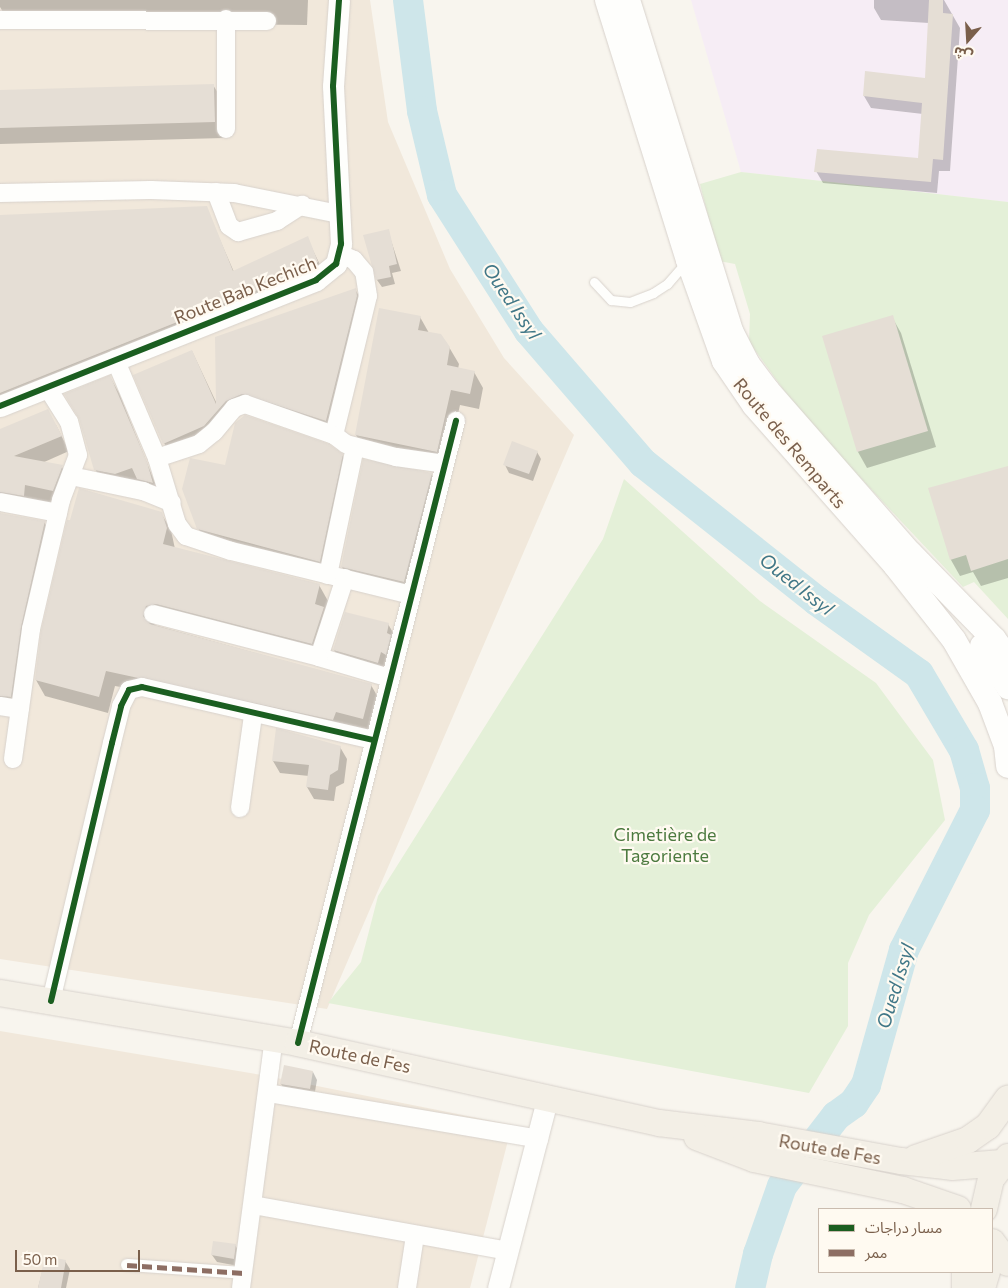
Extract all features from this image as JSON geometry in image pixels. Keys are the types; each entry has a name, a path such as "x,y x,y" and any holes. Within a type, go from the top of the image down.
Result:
{"main road":[{"name":"Route des Remparts","path":"607,0 697,253 732,333 754,374 952,599 1001,637 1008,659"},
{"name":"Route des Remparts","path":"628,0 697,253 716,345 733,377 895,564 954,640 990,703 1007,754"},
{"path":"952,599 1008,686"},
{"name":"Route de Fes","path":"0,993 286,1040 548,1096 756,1147 834,1164 955,1208"},
{"path":"901,1161 948,1149 968,1140 988,1126 1008,1098"},
{"path":"984,1208 988,1186 1005,1160"},
{"name":"Route de Fes","path":"834,1164 901,1161 952,1167 1005,1160"},
{"path":"903,1190 927,1208"},
{"path":"993,1244 1008,1263"},
{"path":"965,1273 965,1288"},
{"path":"982,1288 987,1273"}],"street":[{"name":"Route Bab Kechich","path":"0,406 316,280 336,264 340,254 333,86 339,0"},
{"path":"0,20 226,19 267,21"},
{"path":"226,19 226,129"},
{"path":"0,193 216,192 272,198 339,214"},
{"path":"216,192 229,226 238,232 277,221 302,205"},
{"path":"334,435 368,296 364,272 354,260 340,254"},
{"path":"115,359 157,458 180,531 196,541 411,595"},
{"path":"14,759 31,629 58,513 78,455 76,438 47,387"},
{"path":"157,458 208,438 240,404 266,409 334,435 355,446 445,464"},
{"path":"127,1265 242,1281 268,1093 286,1040 374,740 456,421"},
{"path":"319,657 337,576 355,446"},
{"path":"71,476 143,491 172,503"},
{"path":"0,502 58,513"},
{"path":"153,614 319,657 390,678"},
{"path":"51,1001 125,695 133,688 142,687 253,715 374,740"},
{"path":"0,706 20,709"},
{"path":"240,808 253,715"},
{"path":"268,1093 539,1138"},
{"path":"498,1288 539,1138 548,1096"},
{"path":"253,1206 508,1251"},
{"path":"407,1288 415,1236"}],"lane":[{"path":"594,282 611,300 630,302 653,293 667,284 697,253"}],"shaded area":[{"path":"0,0 370,0 388,122 450,269 504,358 574,435 327,1009 0,959"},
{"path":"691,0 1008,0 1008,202 741,172"},
{"path":"0,1031 262,1075 512,1125 470,1288 0,1288"}],"green space":[{"path":"741,172 1008,202 1008,619 974,582 963,587 803,417 749,342 750,314 735,264 719,261 700,184"},
{"name":"Cimetière de Tagoriente","path":"624,479 760,601 876,683 933,760 945,820 869,915 848,963 848,1026 809,1093 328,1003 361,962 378,896 603,539"}],"building":[{"path":"929,0 943,0 943,13 953,14 943,160 933,159 931,182 814,172 817,149 918,158 922,103 863,96 865,71 925,78"},
{"path":"214,84 215,122 0,128 0,90"},
{"path":"207,206 233,271 308,236 318,262 310,269 0,393 0,215"},
{"path":"389,229 397,264 389,266 391,277 376,280 363,235"},
{"path":"356,288 357,296 326,421 242,394 226,401 204,426 163,444 133,375 192,350 216,404 215,337"},
{"path":"379,308 421,316 418,330 441,334 450,347 447,365 475,371 470,394 451,390 437,452 355,435"},
{"path":"893,315 928,431 857,452 822,336"},
{"path":"110,375 147,462 153,483 137,479 132,468 115,474 94,470 79,419 64,394"},
{"path":"48,409 62,436 14,456 63,465 53,491 25,485 24,496 0,492 0,429"},
{"path":"245,415 329,444 343,454 320,562 197,529 182,489 190,458 225,465 235,423"},
{"path":"512,441 538,451 529,474 503,465"},
{"path":"363,459 432,473 404,582 341,567"},
{"path":"1008,466 1008,559 971,571 966,555 950,560 928,488"},
{"path":"79,488 162,512 167,528 163,544 320,584 315,604 324,607 312,644 156,604 146,606 143,616 150,624 372,684 363,719 336,712 333,720 106,671 99,697 35,680 41,631 67,520 70,520"},
{"path":"0,513 45,521 21,627 11,697 0,696"},
{"path":"345,612 389,623 387,633 391,635 386,655 381,652 378,663 333,650"},
{"path":"276,728 341,746 338,770 330,775 328,790 306,787 309,765 272,761"},
{"path":"284,1065 313,1071 310,1089 280,1084"},
{"path":"213,1241 236,1244 234,1259 211,1255"},
{"path":"45,1256 66,1260 61,1288 38,1288"}],"waterway":[{"name":"Oued Issyl","path":"408,0 422,111 442,195 529,331 643,463 817,601 919,674 964,750 975,788 975,810 904,950 866,1085 854,1103 836,1116 782,1186 758,1254 750,1288"}],"marked path":[{"path":"127,1265 244,1273"}],"cycle path":[{"path":"0,406 316,280 336,264 341,244 333,86 339,0"},
{"path":"298,1043 456,421"},
{"path":"51,1001 121,706 129,690 142,687 374,740"}]}
